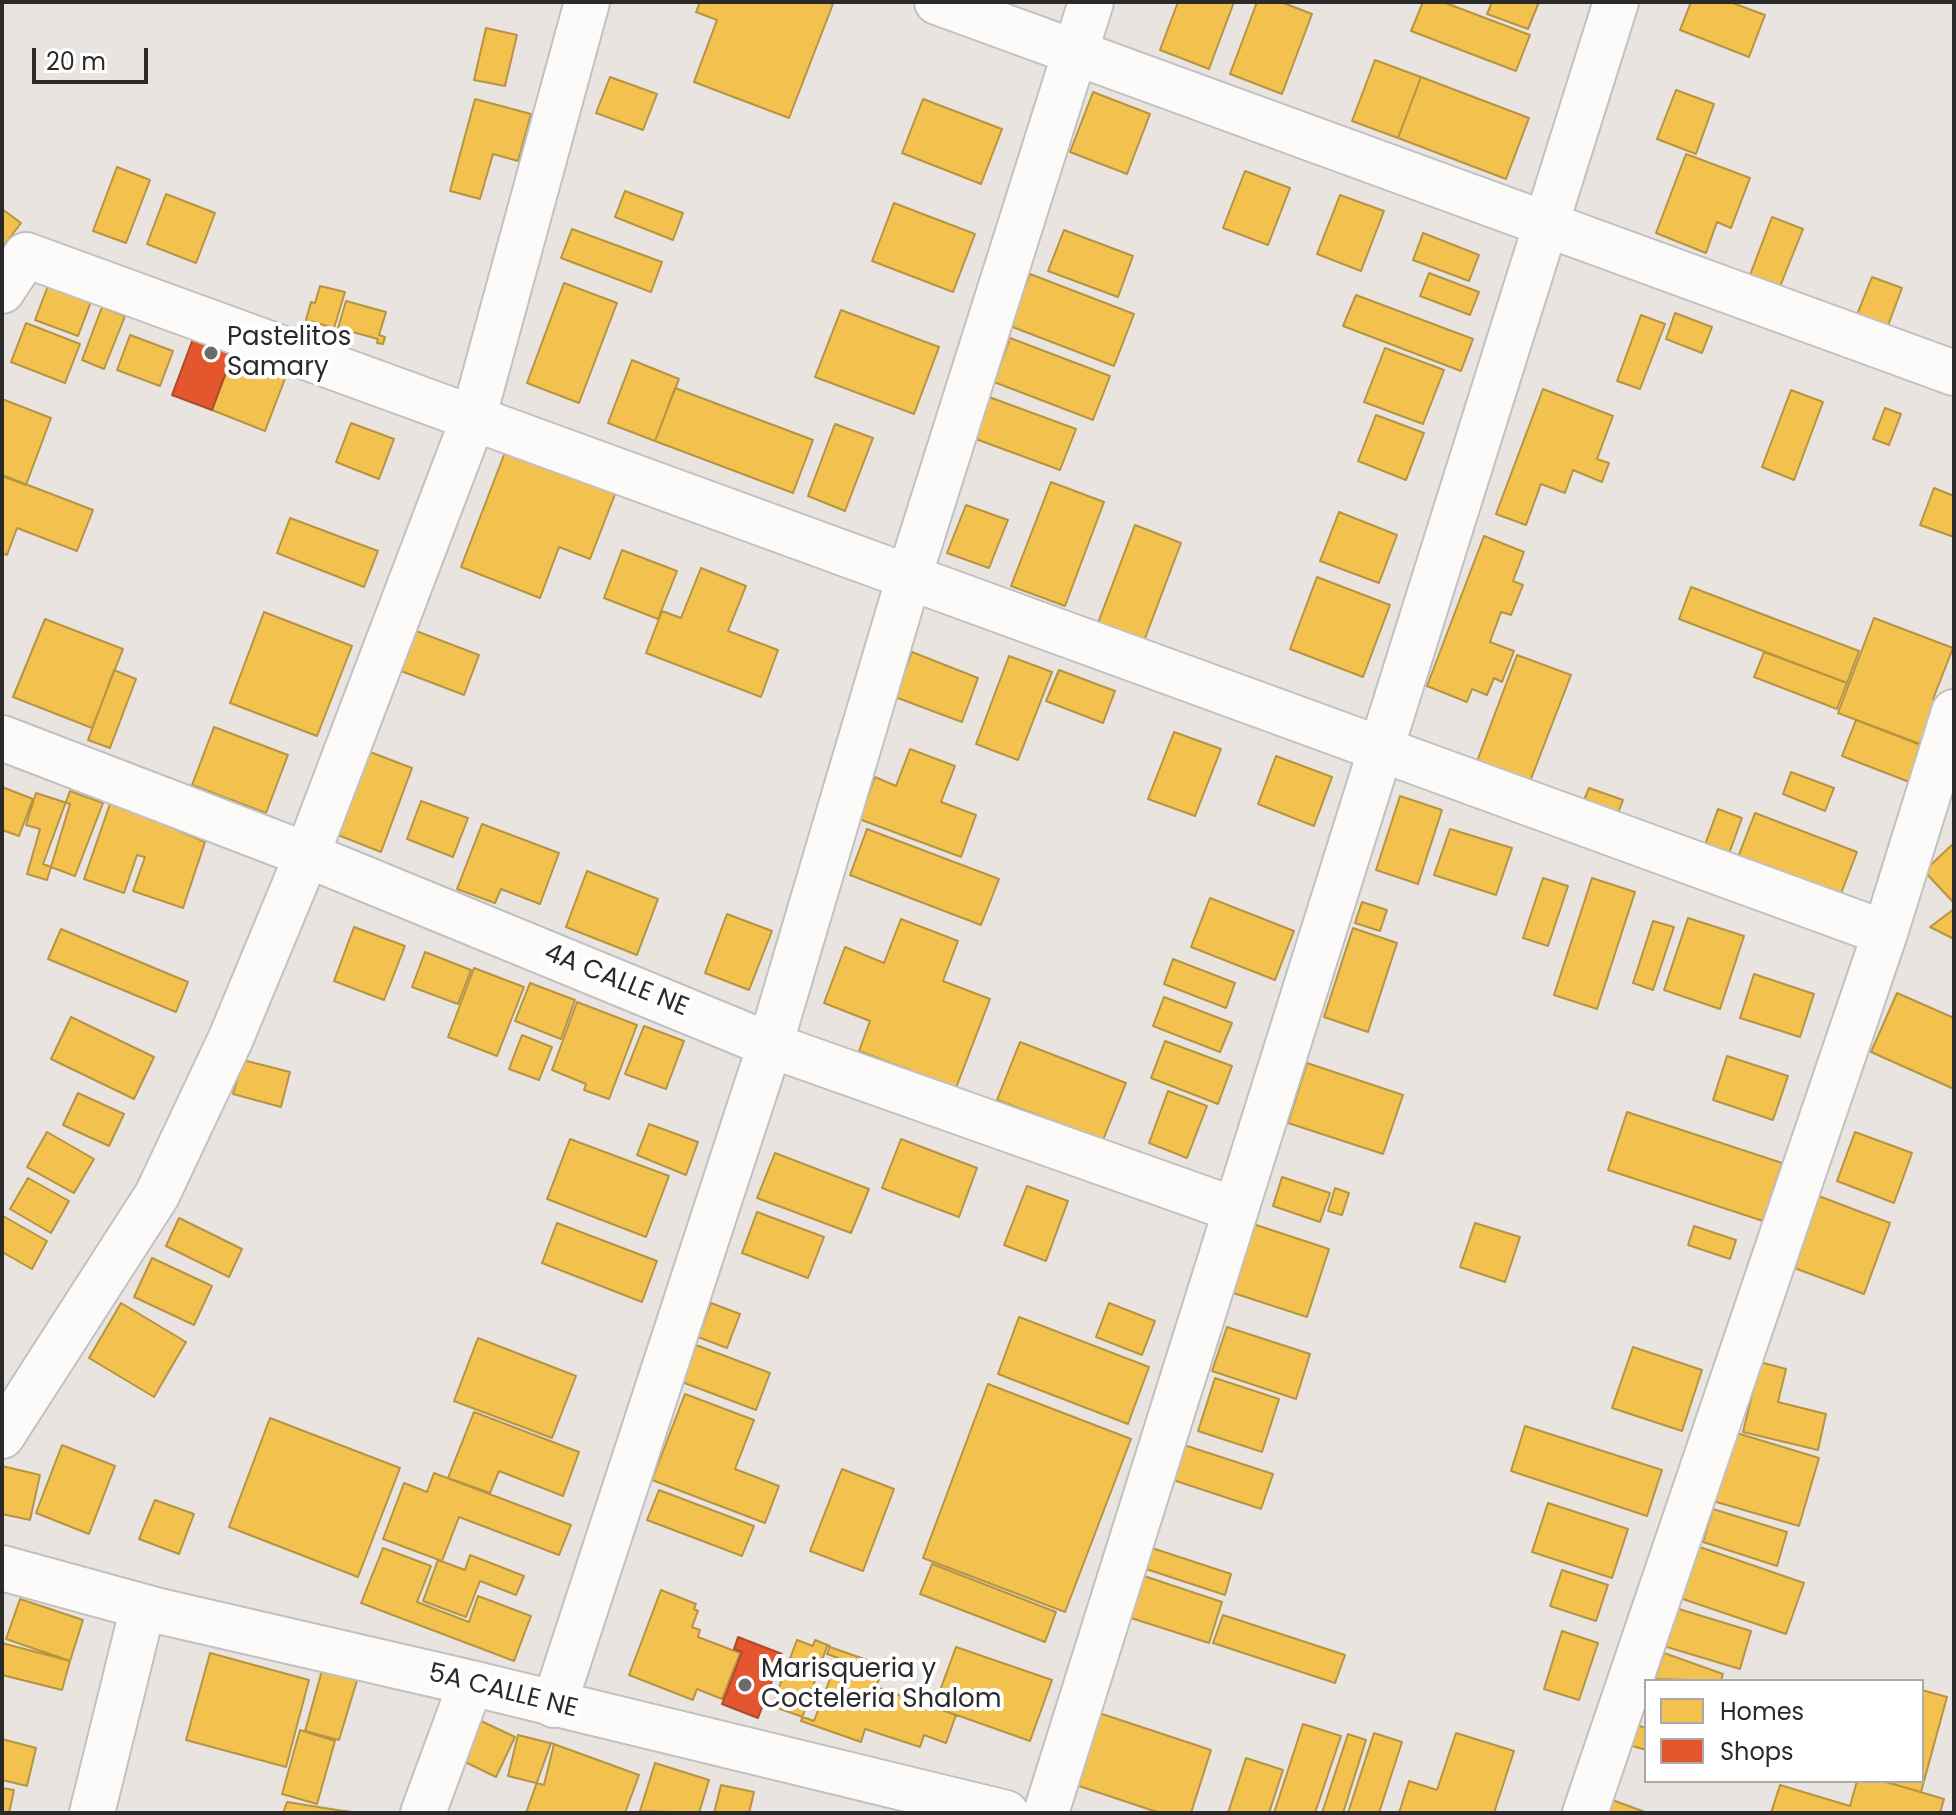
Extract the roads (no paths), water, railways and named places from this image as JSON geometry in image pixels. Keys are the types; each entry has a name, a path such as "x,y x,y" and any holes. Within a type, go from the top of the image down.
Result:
{"street":[{"path":"2,1436 157,1195 231,1038 307,855 473,419 587,2"},
{"path":"937,2 1954,373"},
{"path":"554,1705 770,1045 909,577 1091,2"},
{"path":"1046,1813 1616,2"},
{"path":"2,291 26,255 1885,933"},
{"path":"1585,1813 1885,933 1946,766 1954,712"},
{"name":"4A CALLE NE","path":"2,738 307,855 770,1045 1236,1210"},
{"name":"5A CALLE NE","path":"2,1568 143,1607 1006,1813"},
{"path":"92,1813 143,1607"},
{"path":"423,1813 471,1683"}],"place":[{"name":"Pastelitos Samary","path":"211,353"},
{"name":"Marisqueria y Cocteleria Shalom","path":"745,1685"}]}
